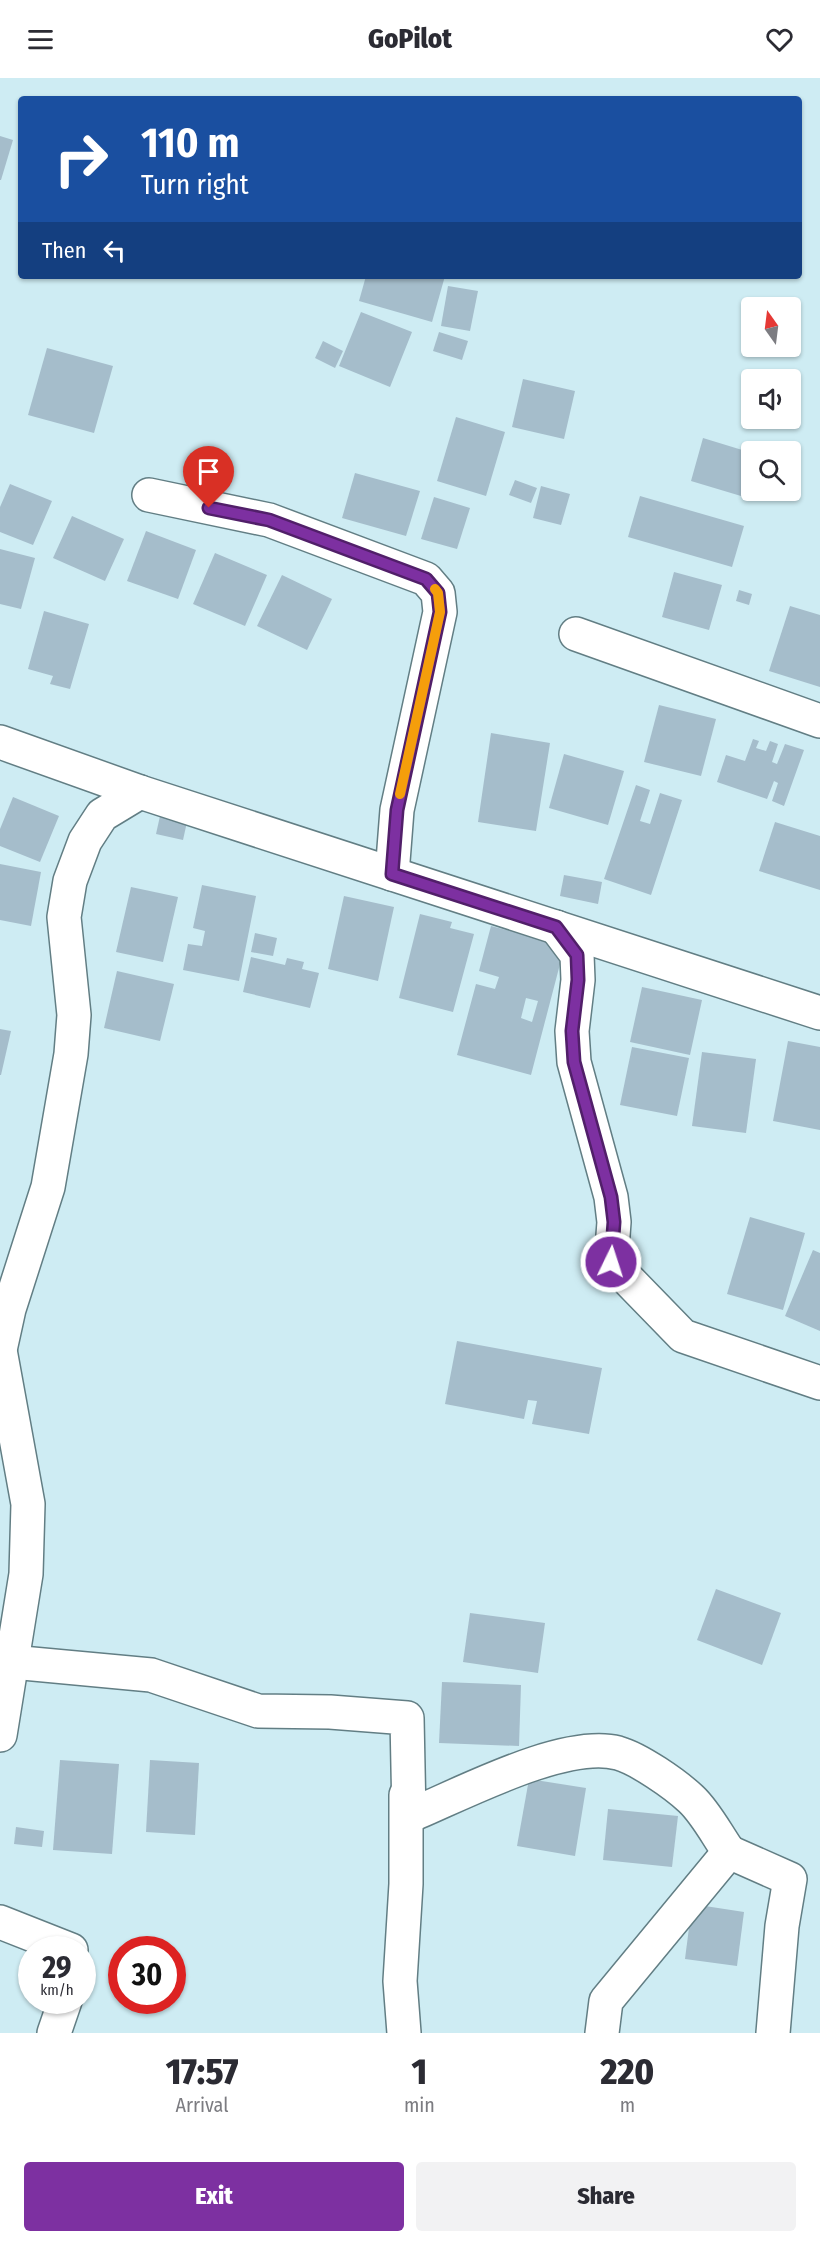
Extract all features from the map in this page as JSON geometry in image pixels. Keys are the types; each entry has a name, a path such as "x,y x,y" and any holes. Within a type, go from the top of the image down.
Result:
{"street":[{"path":"149,495 269,520 426,579 438,593 440,612 397,810 392,874"},
{"path":"576,634 820,722"},
{"path":"0,742 140,792 820,1013"},
{"path":"0,1735 6,1663 26,1574 28,1504 0,1350 9,1309 48,1187 71,1054 74,1015 64,917 70,881 85,841 102,814 140,792"},
{"path":"556,927 577,955 578,980 572,1031 574,1062 611,1197 614,1222 611,1262 683,1336 820,1383"},
{"path":"6,1663 151,1675 258,1711 330,1712 407,1718"},
{"path":"407,1718 409,1816 531,1765 574,1751 617,1753 647,1767 692,1800 729,1852 790,1879 782,1926 773,2033"},
{"path":"404,2033 400,1981 406,1884 407,1718"},
{"path":"602,2033 606,2001 729,1852"},
{"path":"0,1922 36,1936"},
{"path":"54,2033 61,2014"}],"building":[{"path":"0,136 13,140 1,180 0,180"},
{"path":"365,279 444,279 432,322 359,301"},
{"path":"448,286 478,291 470,331 441,326"},
{"path":"361,312 412,332 390,387 339,366"},
{"path":"439,332 468,341 462,360 433,351"},
{"path":"323,341 343,351 335,368 315,358"},
{"path":"47,348 113,366 94,433 28,415"},
{"path":"523,379 575,391 564,439 512,427"},
{"path":"456,417 505,432 486,496 437,481"},
{"path":"703,438 741,450 741,496 691,481"},
{"path":"355,473 420,491 406,536 342,518"},
{"path":"515,480 537,488 531,503 509,495"},
{"path":"10,484 52,501 33,545 0,532 0,507"},
{"path":"541,486 570,494 561,525 533,518"},
{"path":"640,496 744,526 732,567 628,537"},
{"path":"434,497 470,508 457,549 421,539"},
{"path":"72,516 124,539 105,581 53,558"},
{"path":"146,531 196,550 178,599 127,581"},
{"path":"0,549 35,558 21,609 0,604"},
{"path":"215,553 267,575 245,626 193,604"},
{"path":"674,572 722,585 709,630 662,617"},
{"path":"282,575 332,599 307,650 257,626"},
{"path":"739,590 752,594 749,605 736,601"},
{"path":"790,606 820,615 820,687 769,671"},
{"path":"44,611 89,624 70,689 50,684 53,676 28,669"},
{"path":"659,705 716,719 701,776 644,762"},
{"path":"491,733 550,743 536,831 478,822"},
{"path":"753,739 759,741 756,748 766,751 770,741 778,744 772,762 777,764 785,744 804,750 784,806 772,801 778,783 774,781 767,799 717,782 726,755 745,761"},
{"path":"564,754 624,771 608,825 549,808"},
{"path":"636,785 650,790 640,821 650,824 660,793 682,800 651,895 604,879"},
{"path":"13,797 59,816 40,862 0,846 0,829"},
{"path":"162,807 189,813 183,840 156,834"},
{"path":"775,822 820,836 820,890 759,871"},
{"path":"0,864 41,872 31,926 0,920"},
{"path":"564,875 602,882 598,904 560,896"},
{"path":"202,885 256,896 239,981 183,970 188,944 202,946 205,931 193,928"},
{"path":"131,887 178,897 163,962 116,952"},
{"path":"344,896 394,907 378,981 328,969"},
{"path":"420,914 452,922 450,928 474,934 453,1012 399,998"},
{"path":"491,926 565,945 531,1075 457,1055 476,984 495,989 499,977 479,971","holes":["526,998 538,1001 532,1022 521,1018"]},
{"path":"255,933 277,938 273,956 251,952"},
{"path":"251,957 285,965 287,958 304,962 302,969 319,973 310,1008 243,992"},
{"path":"117,971 174,984 160,1041 104,1028"},
{"path":"642,987 702,1000 690,1055 630,1042"},
{"path":"0,1029 11,1031 1,1075 0,1075"},
{"path":"788,1041 820,1047 820,1130 773,1121"},
{"path":"632,1047 689,1058 677,1116 620,1105"},
{"path":"702,1052 756,1059 746,1133 692,1126"},
{"path":"750,1217 805,1233 783,1310 727,1294"},
{"path":"813,1250 820,1253 820,1331 785,1316"},
{"path":"457,1341 602,1368 589,1434 532,1424 537,1401 528,1400 524,1419 445,1404"},
{"path":"716,1589 781,1613 762,1665 697,1640"},
{"path":"470,1613 545,1623 538,1673 463,1662"},
{"path":"442,1682 521,1685 519,1746 439,1743"},
{"path":"60,1760 119,1764 112,1854 53,1850"},
{"path":"150,1760 199,1763 195,1835 146,1832"},
{"path":"529,1779 586,1788 575,1856 517,1846"},
{"path":"608,1809 678,1816 672,1867 603,1860"},
{"path":"16,1827 44,1831 42,1847 14,1844"},
{"path":"692,1904 744,1912 737,1966 685,1959"}],"slow traffic":[{"path":"400,794 440,612 438,593 435,589"}],"route":[{"path":"209,508 269,520 426,579 438,593 440,612 397,810 392,874 556,927 577,955 578,980 572,1031 574,1062 611,1197 614,1222 611,1262"}]}
